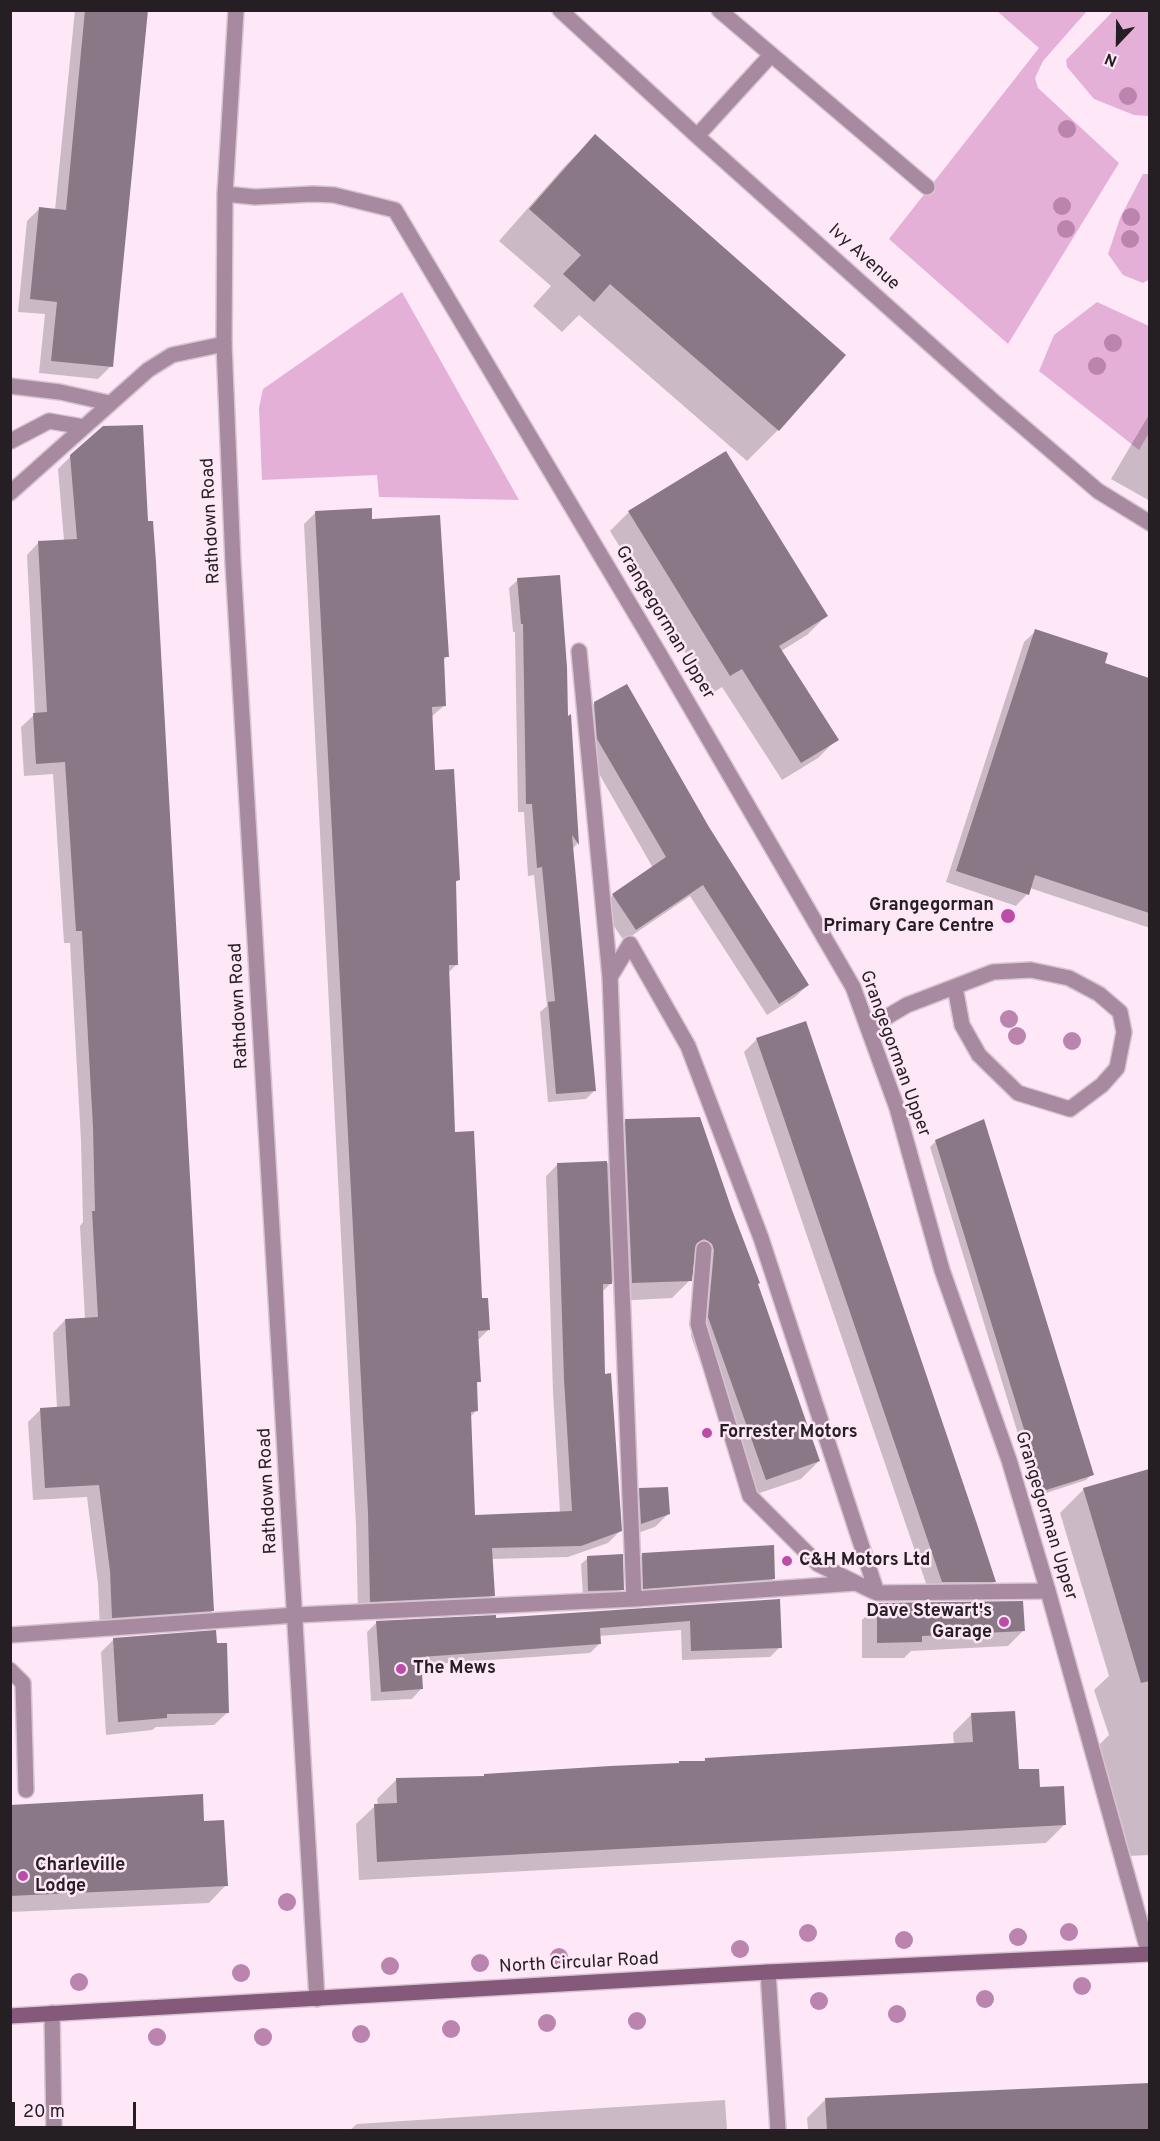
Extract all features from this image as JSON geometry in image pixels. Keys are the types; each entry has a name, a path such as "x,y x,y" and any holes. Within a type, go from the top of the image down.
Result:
{"main road":[{"name":"North Circular Road","path":"10,2016 768,1972 1149,1954"}],"street":[{"name":"Rathdown Road","path":"236,10 225,194 224,344 233,563 317,1999"},
{"name":"Ivy Avenue","path":"560,10 983,392 1089,483 1149,523"},
{"path":"719,10 927,187"},
{"path":"697,136 771,55"},
{"name":"Grangegorman Upper","path":"225,194 334,195 395,210 648,634 853,987 897,1108 942,1270 1009,1460 1048,1591 1149,1954"},
{"path":"10,493 148,370 172,355 224,344"},
{"path":"10,386 60,392 109,403"},
{"path":"11,441 49,421 84,427"},
{"path":"579,651 610,977 634,1599"},
{"path":"610,977 630,944 688,1046 761,1238 877,1593"},
{"path":"868,1028 907,1005 993,972 1031,970 1069,978 1099,994 1120,1012 1124,1032 1117,1068 1102,1085 1070,1109 1018,1093 978,1055 962,1025 956,987"},
{"path":"704,1249 698,1324 750,1496 818,1564 877,1593 1048,1591"},
{"path":"10,1635 296,1616 634,1599 856,1583"},
{"path":"10,1670 23,1683 26,1790"},
{"path":"768,1972 778,2130"},
{"path":"52,2013 54,2130"}],"shaded area":[{"path":"1114,10 1149,12 1149,116 1134,115 1094,99 1067,67 1066,60"},
{"path":"997,11 1087,11 1043,61 1035,78 1038,88 1119,163 1008,344 889,239 1039,48"},
{"path":"1143,174 1149,174 1150,279 1143,283 1123,275 1108,254 1120,218"},
{"path":"402,292 519,500 379,497 377,475 262,480 259,408 263,389"},
{"path":"1097,302 1149,326 1149,433 1139,450 1039,371 1054,335"}],"building":[{"path":"85,10 148,10 113,367 51,361 57,302 30,299 39,207 66,210"},
{"path":"595,134 846,355 779,431 610,284 594,302 563,274 581,255 529,209"},
{"path":"143,425 148,521 153,521 156,562 214,1611 112,1618 110,1571 99,1485 45,1488 40,1408 70,1406 65,1319 98,1317 92,1211 95,1211 93,1127 82,931 76,931 65,762 36,764 33,713 47,712 38,541 77,539 70,455 103,426"},
{"path":"726,451 828,616 779,646 839,740 801,763 742,669 730,676 628,511"},
{"path":"372,508 372,519 440,515 449,657 444,657 446,706 432,707 435,770 454,769 457,822 460,880 456,881 458,965 449,965 455,1132 474,1131 482,1298 488,1298 490,1330 478,1331 481,1382 477,1382 478,1411 471,1412 475,1515 572,1511 564,1379 557,1163 607,1161 612,1284 603,1284 605,1374 611,1373 622,1531 581,1546 492,1548 495,1596 370,1602 368,1513 315,511"},
{"path":"560,575 568,716 571,714 579,845 572,835 596,1091 556,1094 548,1002 555,1001 542,867 537,868 532,804 526,804 523,624 521,624 517,578"},
{"path":"1035,629 1108,653 1105,663 1149,678 1149,913 1035,875 1029,895 956,871"},
{"path":"627,684 709,827 809,985 779,1004 703,885 636,930 612,894 666,857 597,739 594,702"},
{"path":"806,1021 996,1582 942,1582 756,1038"},
{"path":"700,1117 760,1283 758,1284 820,1461 766,1480 708,1317 714,1250 712,1244 704,1239 696,1244 692,1281 632,1283 625,1119"},
{"path":"984,1119 1094,1475 1043,1491 935,1140"},
{"path":"1149,1469 1149,1681 1141,1683 1083,1488"},
{"path":"668,1487 670,1514 641,1524 639,1488"},
{"path":"774,1545 775,1579 643,1589 642,1553"},
{"path":"623,1554 624,1590 588,1591 587,1556"},
{"path":"780,1599 782,1648 691,1651 690,1621 600,1628 601,1644 421,1657 423,1689 381,1692 376,1621 496,1615 496,1618"},
{"path":"1023,1601 1025,1631 922,1636 922,1642 877,1643 877,1603"},
{"path":"216,1630 217,1643 227,1643 229,1713 167,1714 167,1718 118,1722 113,1638"},
{"path":"1015,1711 1019,1769 1039,1769 1040,1787 1064,1786 1066,1825 377,1862 374,1804 397,1803 396,1778 484,1776 484,1774 705,1761 705,1758 973,1742 971,1713"},
{"path":"203,1794 204,1821 224,1820 228,1886 10,1896 10,1805"},
{"path":"1149,2083 1149,2130 827,2130 825,2098"}],"place":[{"name":"Grangegorman Primary Care Centre","path":"1008,916"},
{"name":"Forrester Motors","path":"707,1433"},
{"name":"C&H Motors Ltd","path":"787,1561"},
{"name":"Dave Stewart's Garage","path":"1004,1622"},
{"name":"The Mews","path":"401,1669"},
{"name":"Charleville Lodge","path":"23,1876"}]}
